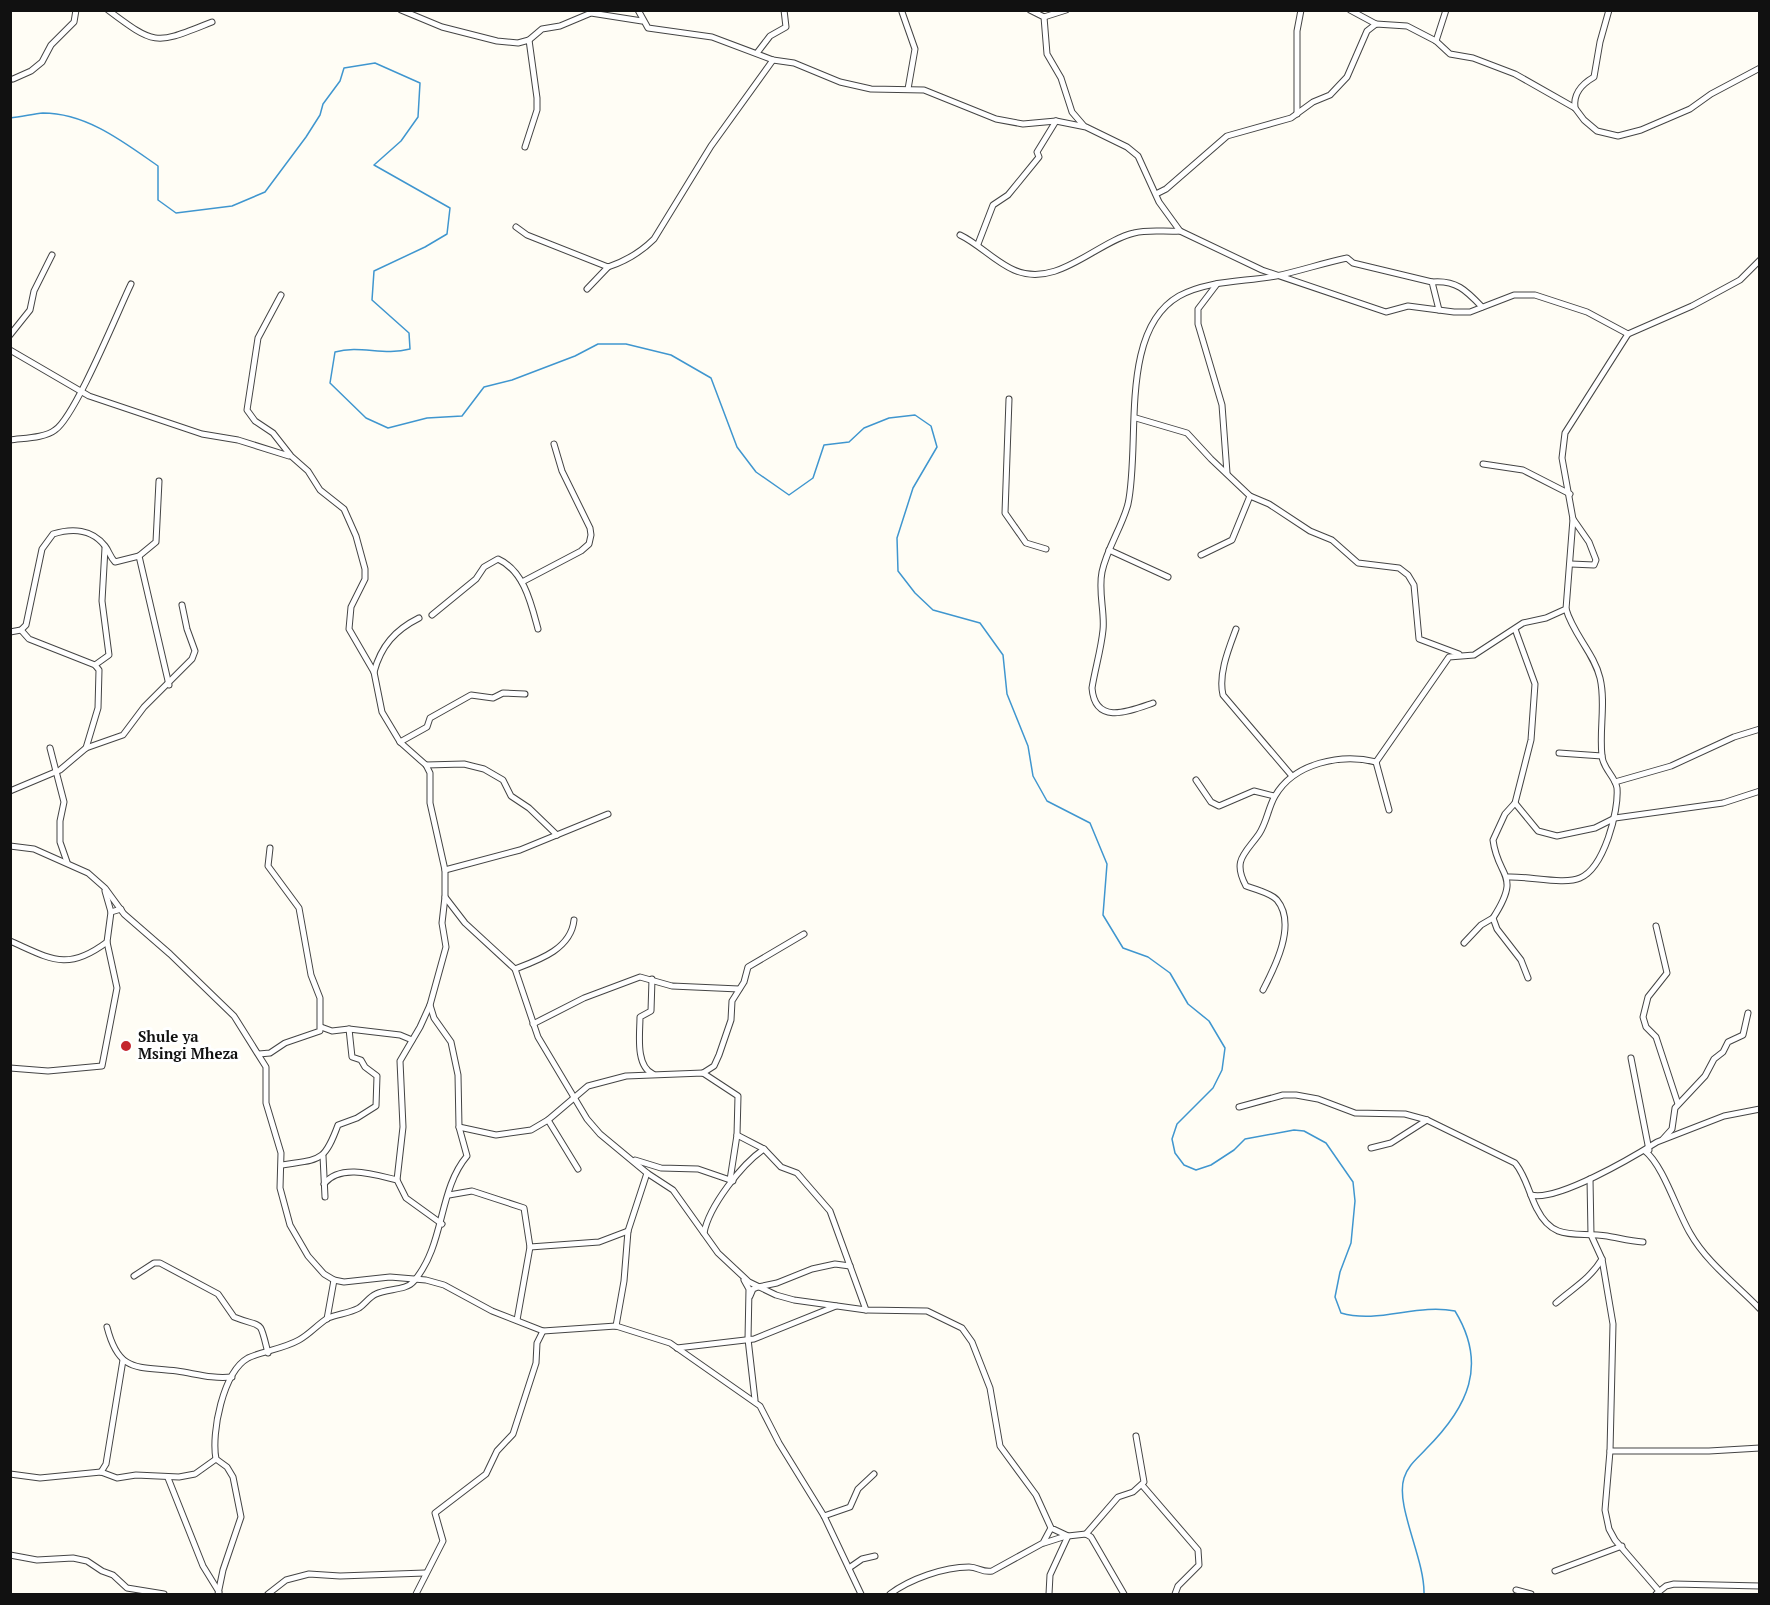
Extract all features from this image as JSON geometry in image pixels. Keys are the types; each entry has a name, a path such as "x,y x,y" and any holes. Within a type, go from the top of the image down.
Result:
{"street":[{"path":"14,79 31,71 42,62 51,45 74,22 76,10"},
{"path":"108,10 138,33 160,40 212,22"},
{"path":"401,10 442,27 497,41 518,43 529,40 542,29 560,26 591,13 642,21"},
{"path":"638,10 642,21 648,28 712,37 772,60 794,63 840,82 871,89 908,89 933,93 996,119 1023,124 1056,121 1086,127 1133,150 1142,162 1156,194 1180,231"},
{"path":"757,53 770,36 786,27 784,10"},
{"path":"1030,10 1044,18 1066,10"},
{"path":"1298,114 1297,31 1301,10"},
{"path":"1350,10 1376,24 1407,26 1436,41 1450,54 1489,63 1575,108 1591,127 1618,136 1641,130 1690,109 1760,68"},
{"path":"1436,41 1446,10"},
{"path":"1575,108 1576,96 1582,83 1594,77 1599,42 1610,10"},
{"path":"902,12 915,49 908,89"},
{"path":"1044,18 1047,54 1061,78 1066,100 1072,112 1086,127"},
{"path":"1156,194 1166,189 1227,135 1298,114 1313,102 1330,95 1347,77 1367,31 1376,24"},
{"path":"525,147 537,110 529,40"},
{"path":"587,289 608,267 622,263 654,239 711,146 772,60"},
{"path":"978,244 993,205 1008,195 1032,168 1039,158 1037,152 1056,121"},
{"path":"516,227 526,235 608,267"},
{"path":"960,235 978,244 1013,270 1038,275 1062,268 1132,233 1180,231 1246,263 1386,312 1408,306 1463,312 1514,295 1535,296 1587,312 1628,334"},
{"path":"10,335 30,310 34,291 52,255"},
{"path":"1153,703 1128,712 1111,712 1099,709 1093,698 1095,669 1103,628 1100,604 1102,572 1128,503 1136,418 1138,363 1151,325 1162,309 1179,296 1217,284 1279,275 1313,264 1347,258 1353,263 1432,282 1453,282 1463,287 1482,307"},
{"path":"1508,877 1529,876 1563,882 1581,878 1599,857 1615,818 1615,782 1605,769 1602,756 1601,680 1594,660 1582,645 1566,609 1573,519 1562,458 1565,433 1628,334 1692,306 1740,280 1760,260"},
{"path":"1432,282 1439,310"},
{"path":"10,440 54,432 80,392 131,284"},
{"path":"1217,284 1198,309 1198,324 1222,405 1227,473"},
{"path":"281,295 258,338 246,401 250,417 273,433 291,456 308,471 320,490 344,509 356,536 365,566 365,579 351,607 349,629 374,672 382,712 400,742 426,765 430,773 430,803 445,870 442,922 446,947 430,1005 400,1061 403,1127 397,1180 406,1198 442,1224"},
{"path":"10,350 80,392 202,434 238,440 291,456"},
{"path":"1009,399 1005,513 1026,543 1046,549"},
{"path":"1136,418 1187,433 1250,496 1269,504 1310,531 1332,540 1358,563 1399,568 1408,575 1414,585 1419,639 1459,654 1474,655 1530,620 1546,618 1566,609"},
{"path":"522,582 581,551 589,544 591,535 586,517 562,471 554,444"},
{"path":"1483,464 1523,470 1570,494"},
{"path":"10,632 21,630 29,617 42,549 47,539 62,531 79,530 98,538 115,562 139,556 156,542 159,481"},
{"path":"1201,555 1232,540 1250,496"},
{"path":"1571,564 1588,566 1594,565 1596,560 1589,542 1573,519"},
{"path":"95,665 110,655 102,602 105,547"},
{"path":"1109,550 1168,577"},
{"path":"139,556 169,685"},
{"path":"432,615 469,586 493,559 504,562 522,582 528,593 538,629"},
{"path":"10,791 55,772 72,762 86,748 123,735 132,726 144,707 192,660 195,651 182,605"},
{"path":"374,672 390,638 402,627 419,618"},
{"path":"1236,629 1227,654 1222,686 1223,695 1292,776"},
{"path":"1464,943 1481,925 1493,918 1506,895 1508,877 1498,859 1493,840 1505,814 1515,803 1531,740 1535,684 1515,629"},
{"path":"21,630 29,639 95,665 101,677 98,708 86,748"},
{"path":"1389,810 1377,762 1449,657 1459,654"},
{"path":"400,742 427,727 430,718 471,695 493,698 503,693 525,694"},
{"path":"1615,782 1671,766 1734,737 1760,729"},
{"path":"50,748 64,802 60,821 60,842 67,862"},
{"path":"1559,753 1602,756"},
{"path":"1263,990 1280,952 1285,922 1282,908 1275,897 1246,886 1239,868 1248,844 1258,836 1268,818 1274,796 1292,776 1320,763 1343,758 1377,762"},
{"path":"426,765 464,764 484,769 503,780 511,796 529,808 557,835"},
{"path":"1196,780 1212,802 1219,806 1254,791 1274,796"},
{"path":"1515,803 1538,831 1557,836 1595,828 1615,818 1723,803 1760,791"},
{"path":"445,870 520,850 608,814"},
{"path":"10,846 34,849 88,873 105,888 121,909 234,1016 260,1054 266,1067 266,1103 282,1165 280,1188 290,1225 308,1256 334,1280 351,1282 390,1276 444,1285 492,1311 543,1332 616,1326 676,1348 755,1400"},
{"path":"260,1054 270,1053 285,1043 316,1033 321,1027 320,998 311,975 299,908 268,866 270,848"},
{"path":"10,1068 48,1071 102,1066 117,988 107,942 111,912 105,888"},
{"path":"445,897 465,923 515,969 532,1024 573,1097 600,1134 633,1159 647,1173 673,1190 718,1253 742,1276 758,1287 794,1300 866,1310 927,1311 962,1328 968,1334 990,1388 1000,1446 1036,1495 1051,1527 1068,1536"},
{"path":"111,912 121,909"},
{"path":"1493,918 1497,930 1521,960 1528,978"},
{"path":"515,969 544,958 560,946 573,932 574,920"},
{"path":"1656,926 1663,949 1666,973 1648,997 1643,1017 1647,1027 1656,1037 1678,1104"},
{"path":"459,1127 496,1135 531,1130 548,1120 588,1086 603,1080 703,1073 714,1066 719,1055 731,1020 732,1001 748,967 804,934"},
{"path":"10,941 61,962 91,954 107,942"},
{"path":"532,1024 625,981 640,977 672,986 739,989"},
{"path":"652,979 651,1011 640,1017 640,1047 645,1067 655,1075"},
{"path":"219,1593 223,1570 241,1517 233,1477 227,1467 216,1459 214,1438 222,1398 232,1377 247,1359 298,1341 327,1319 358,1309 373,1295 388,1288 407,1287 415,1280 424,1268 442,1224 455,1173 468,1153 459,1127 458,1075 451,1042 434,1018 430,1005"},
{"path":"1662,1141 1672,1129 1672,1114 1678,1104 1705,1076 1714,1059 1723,1052 1728,1042 1743,1035 1748,1013"},
{"path":"425,1015 434,1018"},
{"path":"321,1027 333,1031 349,1029 400,1035 412,1040"},
{"path":"282,1165 323,1156 329,1150 338,1125 375,1107 378,1100 377,1076 365,1067 361,1060 352,1057 349,1029"},
{"path":"1631,1058 1647,1150 1657,1164 1691,1234 1714,1265 1759,1308"},
{"path":"703,1073 737,1093 737,1135 732,1180"},
{"path":"1239,1107 1283,1095 1296,1095 1318,1099 1355,1113 1405,1114 1426,1120 1515,1163 1522,1171 1538,1212 1551,1227 1571,1236 1591,1235 1643,1242"},
{"path":"1531,1195 1545,1196 1590,1179 1662,1141 1724,1116 1760,1109"},
{"path":"548,1120 578,1168"},
{"path":"1371,1148 1391,1143 1426,1120"},
{"path":"737,1135 764,1149 781,1167 797,1173 830,1211 866,1310"},
{"path":"705,1233 709,1216 732,1180 764,1149"},
{"path":"323,1156 325,1197"},
{"path":"633,1159 661,1168 698,1169 732,1180"},
{"path":"324,1185 331,1177 359,1172 397,1180"},
{"path":"616,1326 624,1281 628,1232 647,1173"},
{"path":"1590,1179 1591,1235 1602,1259 1613,1324 1610,1451 1605,1510 1609,1529 1658,1593 1674,1584 1760,1586"},
{"path":"449,1195 472,1191 510,1205 522,1206 528,1220 530,1246 517,1320"},
{"path":"530,1246 599,1242 628,1232"},
{"path":"1556,1303 1591,1277 1602,1259"},
{"path":"134,1276 154,1263 160,1263 218,1294 234,1317 257,1324 264,1332 268,1353"},
{"path":"749,1297 753,1289 827,1265 850,1266"},
{"path":"742,1276 749,1288 748,1339 755,1400 824,1516 861,1594"},
{"path":"327,1319 334,1280"},
{"path":"676,1348 748,1339 838,1305"},
{"path":"107,1327 112,1345 123,1359 140,1369 177,1371 212,1379 232,1377"},
{"path":"416,1594 443,1541 435,1513 486,1474 497,1451 513,1434 536,1363 537,1343 543,1332"},
{"path":"101,1472 106,1464 123,1359"},
{"path":"1136,1437 1143,1469 1142,1485 1198,1550 1198,1565 1178,1586 1175,1594"},
{"path":"1610,1451 1760,1448"},
{"path":"10,1474 40,1478 101,1472 117,1478 136,1475 168,1478 195,1474 216,1459"},
{"path":"824,1516 850,1507 858,1489 874,1474"},
{"path":"168,1478 203,1566 219,1593"},
{"path":"890,1594 903,1584 958,1567 975,1567 983,1571 992,1571 1043,1543 1086,1534 1118,1497 1133,1492 1142,1485"},
{"path":"1043,1543 1051,1527"},
{"path":"1086,1534 1098,1547 1124,1594"},
{"path":"1049,1594 1050,1575 1068,1536"},
{"path":"1555,1571 1622,1546"},
{"path":"10,1555 38,1560 73,1558 87,1561 113,1575 127,1587 164,1594"},
{"path":"849,1568 862,1559 875,1556"},
{"path":"268,1594 286,1581 309,1574 350,1576 425,1573"},
{"path":"1516,1590 1531,1594"}],"waterway":[{"path":"10,118 43,113 59,114 105,131 158,166 158,200 176,213 232,206 265,192 306,137 320,115 323,104 340,81 344,68 375,63 420,83 418,117 401,141 374,165 450,208 447,234 374,271 372,300 409,333 410,349 335,352 330,383 366,418 388,428 427,418 462,416 484,387 512,380 575,356 598,344 626,344 671,355 711,378 737,447 756,472 789,495 813,478 824,445 849,442 864,428 889,418 915,415 931,426 937,447 913,488 897,538 898,571 915,593 933,610 980,623 1003,655 1007,694 1028,746 1033,776 1047,801 1090,823 1107,864 1103,915 1123,948 1148,957 1170,973 1188,1004 1209,1021 1225,1048 1222,1070 1213,1088 1177,1124 1172,1139 1175,1153 1184,1165 1196,1170 1211,1165 1234,1150 1245,1139 1294,1130 1304,1131 1326,1143 1353,1182 1355,1201 1351,1243 1340,1272 1335,1297 1341,1313 1370,1316 1426,1309 1455,1311 1465,1331 1470,1349 1469,1384 1453,1417 1411,1465 1404,1478 1402,1490 1403,1503 1420,1565 1424,1594"}],"place":[{"name":"Shule ya Msingi Mheza","path":"126,1046"}]}
